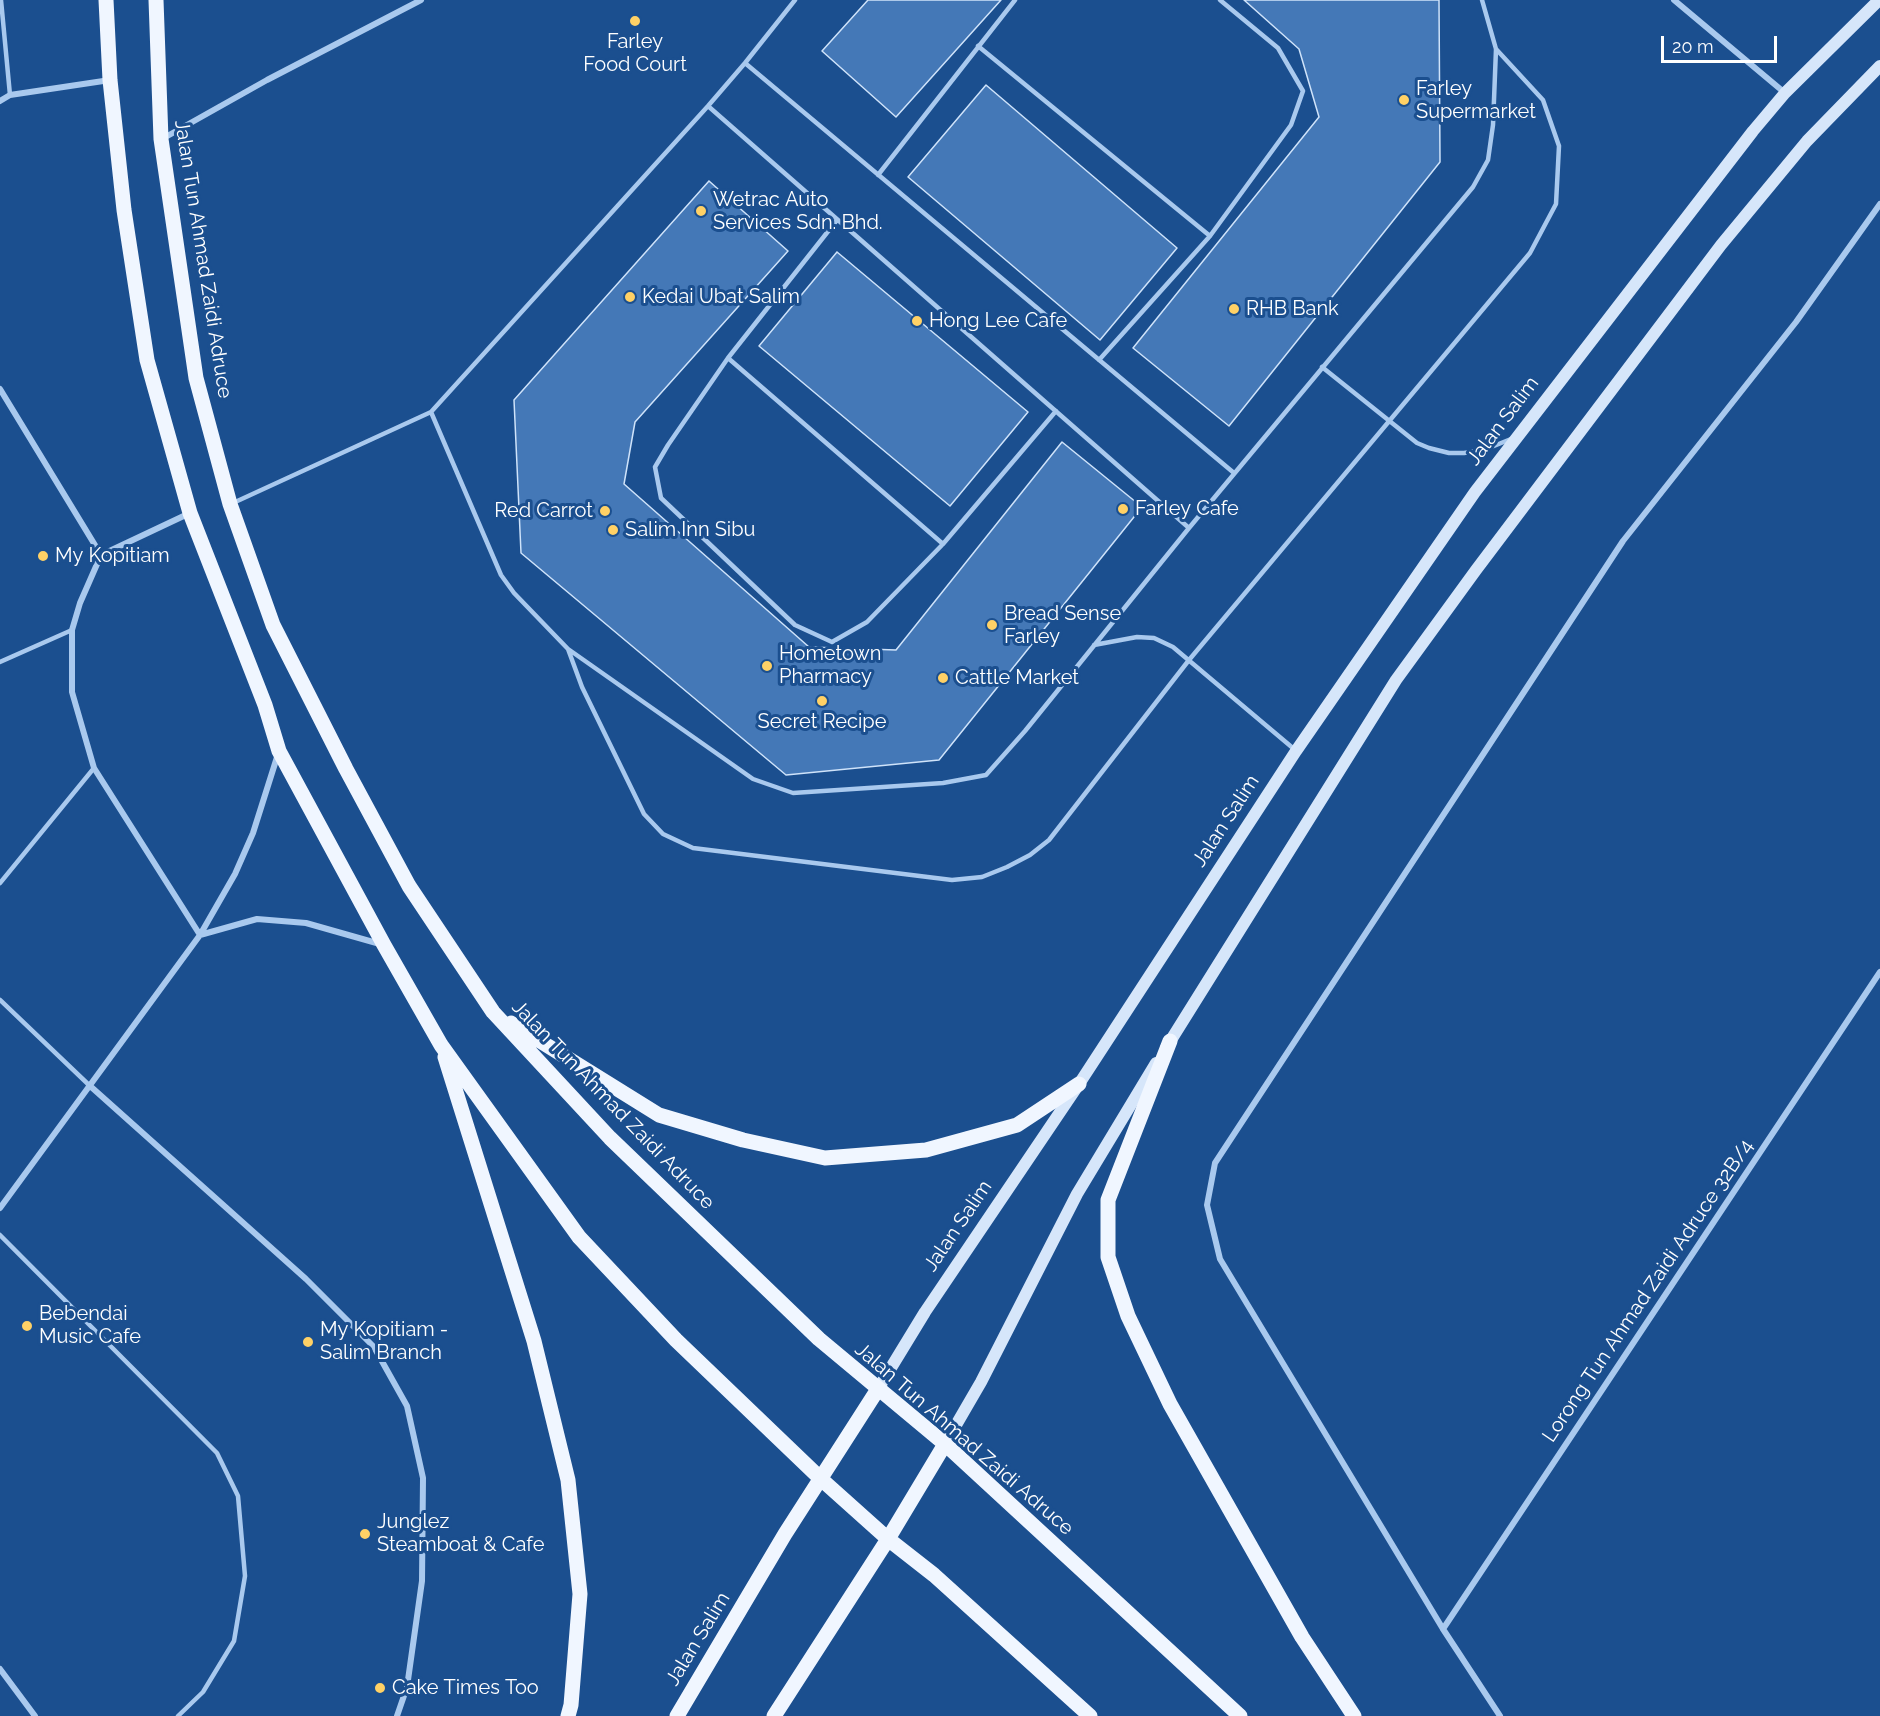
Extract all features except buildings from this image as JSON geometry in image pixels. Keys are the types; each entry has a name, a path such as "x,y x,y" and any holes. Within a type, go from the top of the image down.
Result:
{"main road":[{"path":"106,0 110,80 124,210 147,360 190,513 265,705 279,750 384,945 441,1045 579,1237 676,1340 821,1479 888,1539 934,1575 1090,1716"},
{"name":"Jalan Tun Ahmad Zaidi Adruce","path":"156,0 161,139 196,378 230,504 273,625 346,769 409,886 493,1012 610,1138 819,1339 945,1444 1240,1716"},
{"path":"493,1012 659,1115 743,1140 825,1158 926,1150 1017,1125 1079,1084"},
{"path":"1170,1041 1108,1200 1108,1257 1128,1316 1170,1404 1302,1637 1354,1716"},
{"path":"441,1045 534,1341 568,1480 580,1594 571,1705 568,1716"},
{"name":"Jalan Salim","path":"677,1716 785,1534 878,1389"},
{"path":"774,1716 888,1539 945,1444"}],"street":[{"path":"161,139 267,80 421,0"},
{"path":"1674,0 1785,93"},
{"name":"Jalan Salim","path":"878,1389 925,1312 1079,1084 1296,751 1475,492 1785,93 1879,0"},
{"path":"945,1444 981,1382 1077,1194 1396,680 1720,245 1807,141 1880,66"},
{"path":"0,101 10,96 110,80"},
{"path":"1500,1716 1443,1629 1220,1259 1207,1205 1215,1163 1623,540 1796,322 1880,204"},
{"path":"0,389 101,555"},
{"path":"190,513 101,555 80,603 72,630 72,692 94,768 200,935"},
{"path":"0,1208 200,935 235,874 253,833 279,750"},
{"path":"200,935 257,919 306,923 384,945"},
{"name":"Lorong Tun Ahmad Zaidi Adruce 32B/4","path":"1443,1629 1880,972"},
{"path":"89,1085 306,1279 374,1347 408,1406 423,1478 422,1581 407,1687 397,1716"},
{"path":"0,1669 35,1716"}],"lane":[{"path":"1,0 10,96"},
{"path":"230,504 431,412 708,106 795,0"},
{"path":"878,174 1015,0"},
{"path":"1099,360 1210,236 1291,125 1303,91 1278,48 1220,0"},
{"path":"431,412 501,575 514,593 568,649 753,778 793,793 943,783 986,775 1025,731 1234,473 1473,187 1488,160 1493,125 1496,49 1482,0"},
{"path":"978,46 1210,236"},
{"path":"568,649 582,687 644,814 663,834 693,848 952,880 982,877 1030,855 1049,840 1189,660 1530,253 1556,204 1560,146 1543,100 1496,49"},
{"path":"745,63 1234,473"},
{"path":"708,106 1189,528"},
{"path":"837,220 728,358 655,467 661,498 795,625 832,642 867,622 943,544 1056,411"},
{"path":"728,358 943,544"},
{"path":"1322,367 1417,443 1449,453 1484,450 1517,437"},
{"path":"0,663 72,630"},
{"path":"1094,645 1137,637 1154,638 1173,647 1296,751"},
{"path":"0,883 94,768"},
{"path":"0,1000 89,1085"},
{"path":"0,1235 217,1453 238,1496 245,1576 234,1641 203,1692 178,1716"}],"place":[{"name":"Farley Food Court","path":"635,21"},
{"name":"Farley Supermarket","path":"1404,100"},
{"name":"Wetrac Auto Services Sdn. Bhd.","path":"701,211"},
{"name":"Kedai Ubat Salim","path":"630,297"},
{"name":"RHB Bank","path":"1234,309"},
{"name":"Hong Lee Cafe","path":"917,321"},
{"name":"Farley Cafe","path":"1123,509"},
{"name":"Red Carrot","path":"605,511"},
{"name":"Salim Inn Sibu","path":"613,530"},
{"name":"My Kopitiam","path":"43,556"},
{"name":"Bread Sense Farley","path":"992,625"},
{"name":"Hometown Pharmacy","path":"767,666"},
{"name":"Cattle Market","path":"943,678"},
{"name":"Secret Recipe","path":"822,701"},
{"name":"Bebendai Music Cafe","path":"27,1326"},
{"name":"My Kopitiam - Salim Branch","path":"308,1342"},
{"name":"Junglez Steamboat & Cafe","path":"365,1534"},
{"name":"Cake Times Too","path":"380,1688"}]}
